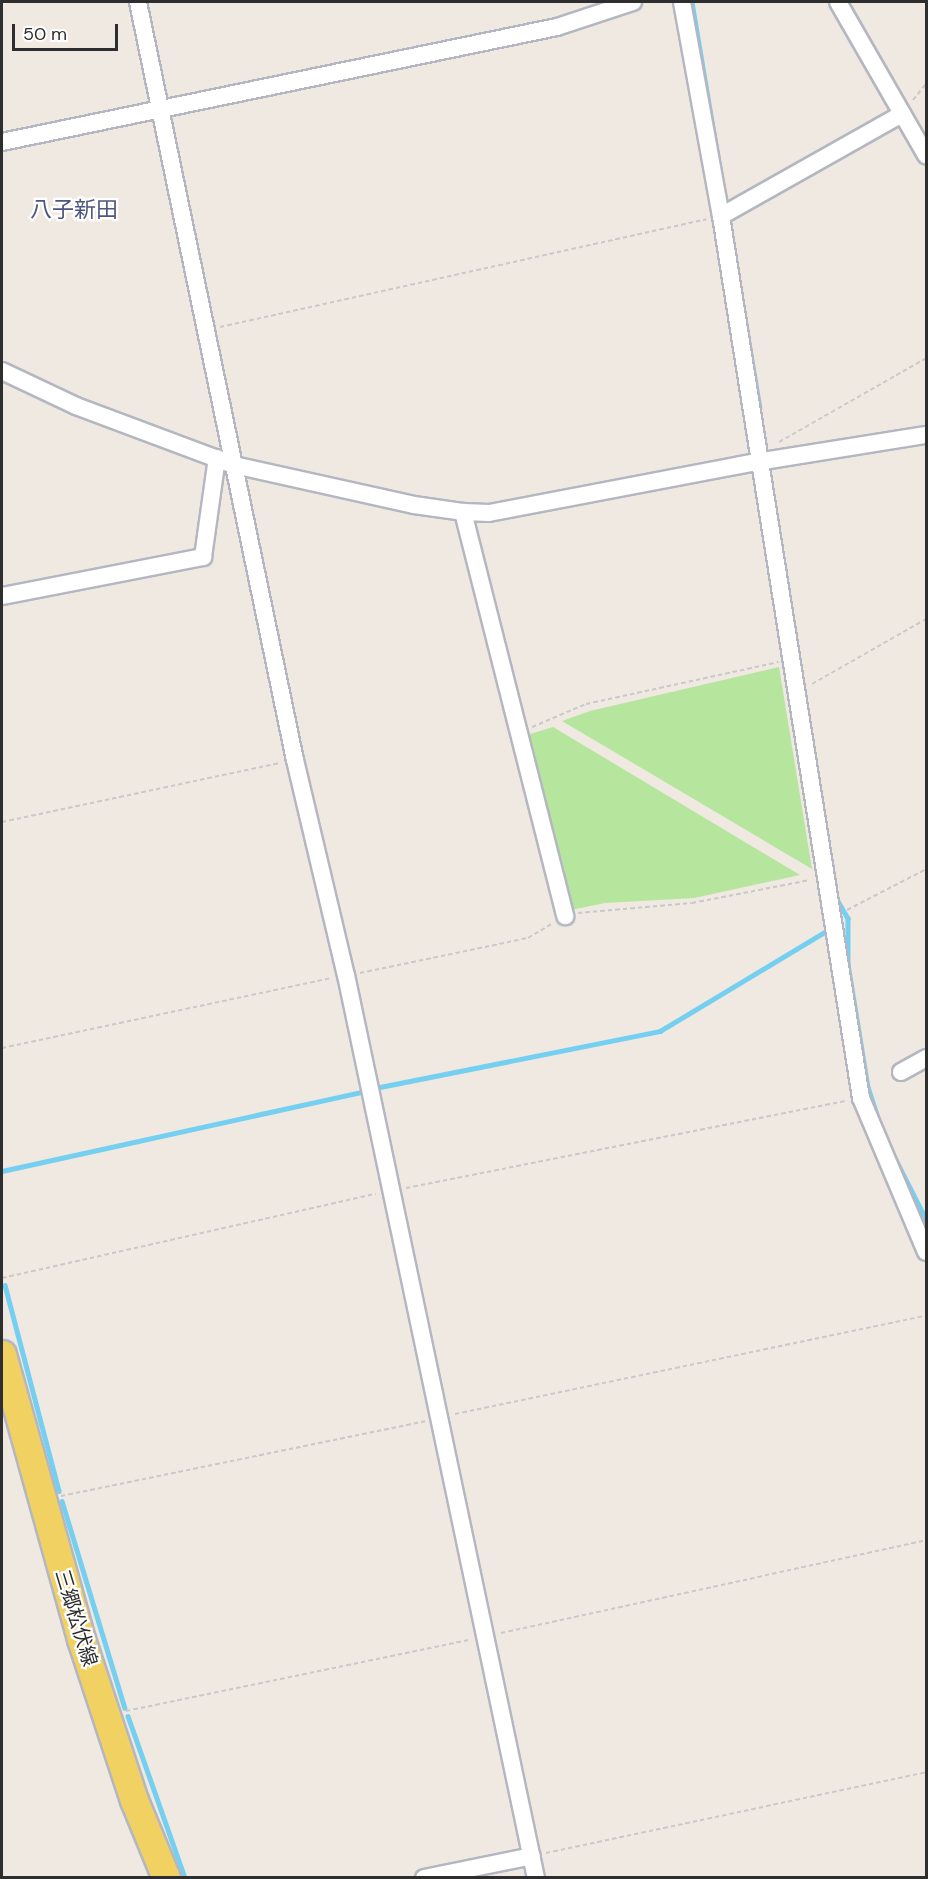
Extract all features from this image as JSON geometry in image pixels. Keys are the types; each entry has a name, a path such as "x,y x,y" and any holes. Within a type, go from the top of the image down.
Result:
{"main road":[{"name":"三郷松伏線","path":"2,1354 41,1501 108,1719 134,1800 166,1878"}],"street":[{"path":"138,2 295,760 346,975 436,1418 536,1878"},
{"path":"2,142 557,27 633,2"},
{"path":"682,2 721,216 757,462 861,1098 927,1252"},
{"path":"838,2 927,155"},
{"path":"721,216 902,114"},
{"path":"2,371 76,406 234,465 414,505 463,512 489,513 757,462 927,435"},
{"path":"2,596 203,556 217,458"},
{"path":"463,512 566,916"},
{"path":"901,1072 927,1058"},
{"path":"424,1878 531,1856"}],"path":[{"path":"902,114 927,84"},
{"path":"205,330 721,216"},
{"path":"779,442 927,358"},
{"path":"795,694 927,619"},
{"path":"518,733 586,704 789,659"},
{"path":"2,822 295,760"},
{"path":"830,919 927,869"},
{"path":"2,1048 528,938 566,916 604,909 692,903 824,877"},
{"path":"2,1278 389,1192 861,1098"},
{"path":"41,1501 927,1316"},
{"path":"108,1719 136,1707 485,1637 927,1540"},
{"path":"531,1856 927,1772"}],"green space":[{"path":"779,667 812,869 562,721 590,711"},
{"path":"553,727 800,875 694,898 605,903 571,910 527,735"}],"waterway":[{"path":"692,2 760,407"},
{"path":"831,860 835,884"},
{"path":"838,901 848,918 848,964 868,1087 880,1123"},
{"path":"375,1088 660,1031 830,929"},
{"path":"2,1171 367,1091"},
{"path":"894,1156 926,1219"},
{"path":"5,1285 59,1491"},
{"path":"62,1501 125,1708"},
{"path":"128,1716 185,1878"}],"district":[{"name":"八子新田","path":"74,210"}]}
